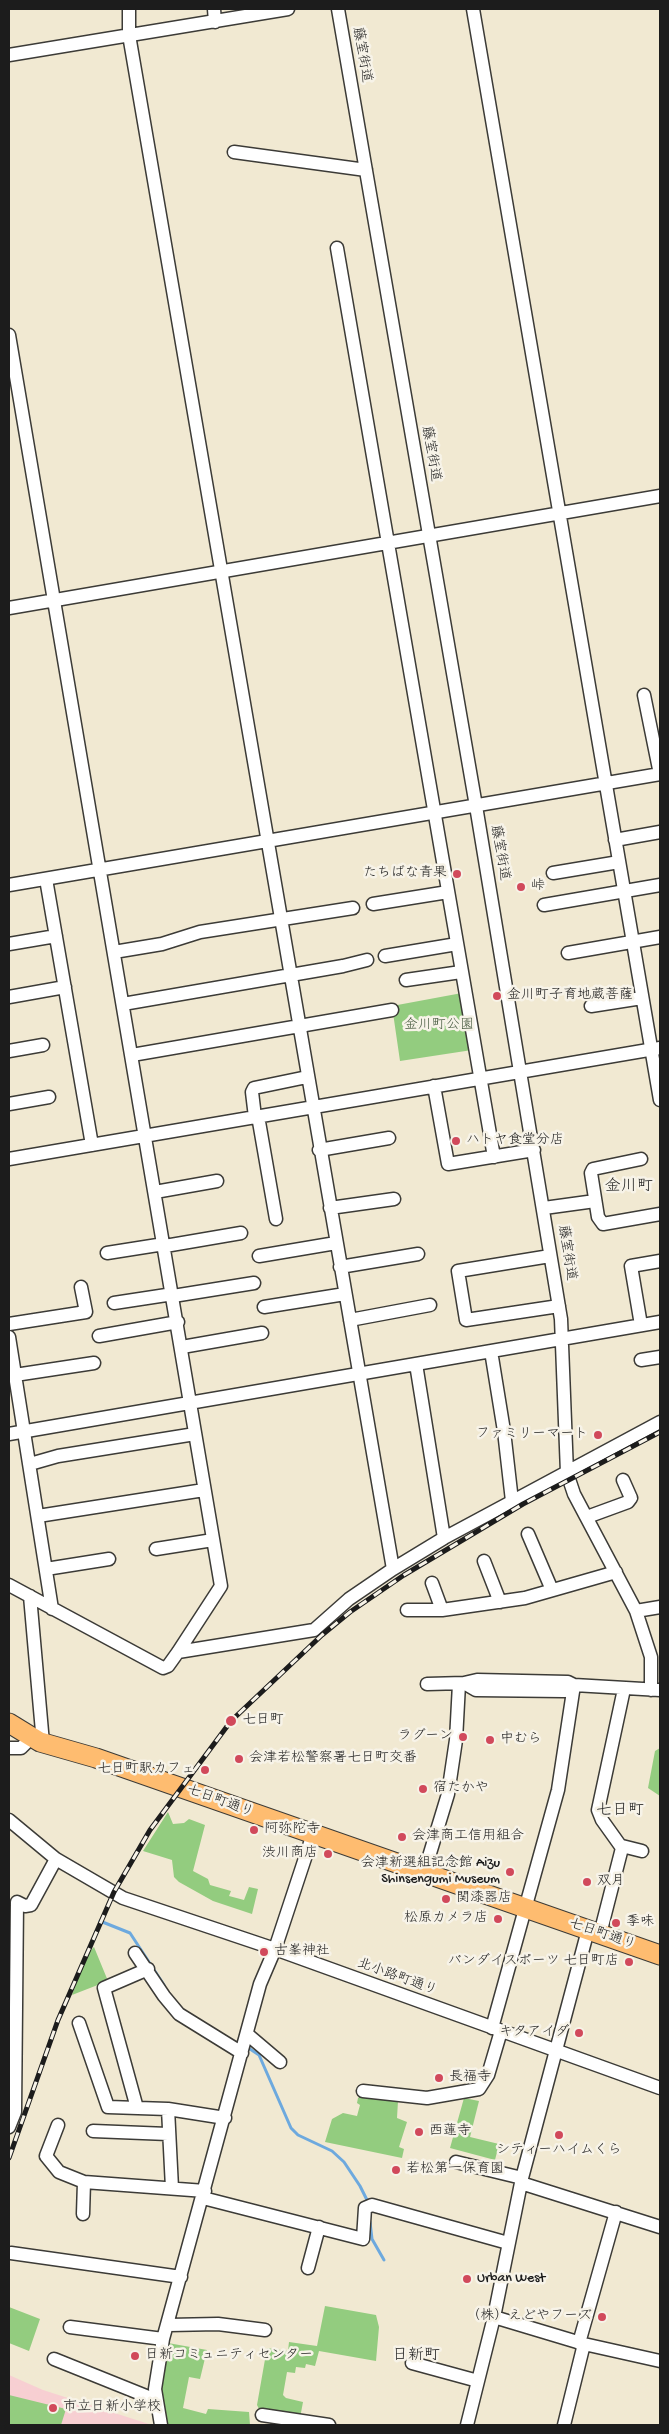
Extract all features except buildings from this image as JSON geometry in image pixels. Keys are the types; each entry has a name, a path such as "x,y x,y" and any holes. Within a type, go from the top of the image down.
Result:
{"highway":[{"name":"七日町通り","path":"9,1723 37,1740 96,1758 660,1955"}],"street":[{"path":"129,9 129,36 319,1150 393,1569"},
{"path":"9,55 129,36 215,15 288,9"},
{"name":"藤室街道","path":"338,9 544,1208 559,1306 562,1339 567,1473 571,1486 636,1611 651,1657 658,1691"},
{"path":"472,9 642,998 656,1049 660,1100"},
{"path":"234,152 366,170"},
{"path":"337,248 494,1157"},
{"path":"9,335 165,1245 221,1586 178,1652 168,1666 163,1668 9,1585"},
{"path":"9,608 220,571 429,538 660,496"},
{"path":"9,885 660,774 644,694"},
{"path":"615,840 660,832"},
{"path":"553,873 619,862"},
{"path":"46,879 92,1145"},
{"path":"544,904 660,884"},
{"path":"373,904 448,892"},
{"path":"114,952 162,944 200,932 354,908"},
{"path":"9,944 56,936"},
{"path":"568,952 660,937"},
{"path":"385,956 457,944"},
{"path":"123,1004 290,976 368,960"},
{"path":"406,980 461,972"},
{"path":"9,997 64,987"},
{"path":"591,1006 642,998"},
{"path":"132,1055 392,1010"},
{"path":"9,1052 42,1046"},
{"path":"9,1159 656,1049"},
{"path":"276,1219 252,1092 254,1088 307,1077"},
{"path":"434,1086 448,1164 534,1150"},
{"path":"9,1104 49,1097"},
{"path":"319,1150 389,1138"},
{"path":"641,1159 592,1169 598,1217 603,1224 660,1214"},
{"path":"156,1192 216,1181"},
{"path":"330,1208 394,1199"},
{"path":"544,1208 595,1201"},
{"path":"107,1253 241,1233"},
{"path":"259,1256 336,1243"},
{"path":"340,1267 418,1254"},
{"path":"550,1256 458,1271 466,1320 559,1306"},
{"path":"642,1325 631,1266 660,1261"},
{"path":"114,1303 254,1282"},
{"path":"9,1324 86,1312 81,1287"},
{"path":"264,1307 345,1294"},
{"path":"350,1320 430,1305"},
{"path":"100,1336 178,1322"},
{"path":"9,1434 660,1322"},
{"path":"182,1347 262,1334"},
{"path":"9,1337 52,1609"},
{"path":"491,1351 504,1431 512,1501"},
{"path":"641,1360 660,1357"},
{"path":"15,1375 94,1363"},
{"path":"416,1364 444,1538"},
{"path":"178,1652 314,1630 350,1599 393,1569 444,1538 660,1422"},
{"path":"30,1464 58,1456 195,1434"},
{"path":"587,1517 628,1502 631,1498 623,1480"},
{"path":"38,1516 204,1490"},
{"path":"528,1534 552,1590"},
{"path":"156,1549 213,1540"},
{"path":"46,1569 109,1559"},
{"path":"484,1561 500,1602"},
{"path":"407,1610 442,1610 525,1598 616,1572"},
{"path":"432,1583 442,1610"},
{"path":"9,1748 21,1748 37,1740 30,1596"},
{"path":"636,1611 660,1607"},
{"path":"427,1684 461,1684 476,1690 564,1691 574,1686 658,1691"},
{"path":"424,1873 448,1794 456,1740 461,1684"},
{"path":"363,2091 413,2098 460,2094 479,2090 488,2075 526,1908 558,1790 574,1686"},
{"path":"624,1689 598,1810 602,1820 622,1846 642,1851"},
{"name":"北小路町通り","path":"9,1820 56,1859 123,1898 275,1949 660,2088"},
{"path":"161,2425 156,2400 155,2381 164,2339 260,1984 275,1949 313,1834"},
{"path":"468,2425 494,2317 521,2180 556,2052 622,1846"},
{"path":"9,2127 16,2112 12,2071 13,1900 25,1906 31,1906 56,1859"},
{"path":"136,1953 164,1996 179,2014 242,2053"},
{"path":"137,2108 104,1988 148,1970"},
{"path":"79,2023 108,2106 168,2109 225,2118"},
{"path":"247,2034 280,2062"},
{"path":"168,2109 172,2188"},
{"path":"58,2125 46,2156 59,2172 84,2182 172,2188 204,2194 363,2239 368,2206 508,2243"},
{"path":"93,2131 168,2134"},
{"path":"456,2162 521,2180 660,2227"},
{"path":"83,2214 84,2182"},
{"path":"564,2425 581,2343 616,2212"},
{"path":"308,2268 319,2227"},
{"path":"11,2253 181,2277"},
{"path":"494,2317 581,2343 660,2361"},
{"path":"169,2325 218,2324 266,2330"},
{"path":"70,2327 164,2339"},
{"path":"54,2359 156,2400"},
{"path":"412,2363 478,2381"},
{"path":"262,2415 329,2425"}],"shaded area":[{"name":"市立日新小学校","path":"9,2375 43,2390 152,2425 9,2425"}],"green space":[{"name":"金川町公園","path":"462,993 472,1050 400,1061 392,1006"},
{"path":"660,1748 660,1796 648,1788 655,1751"},
{"path":"168,1812 173,1824 184,1823 189,1819 205,1825 193,1871 208,1879 210,1885 231,1891 229,1896 244,1900 249,1887 258,1889 252,1914 213,1901 179,1882 174,1877 172,1860 143,1851"},
{"path":"94,1947 108,1981 72,1995 87,1954"},
{"path":"362,2095 398,2101 397,2118 407,2122 399,2147 404,2149 402,2158 325,2142 332,2119 343,2113 357,2116 360,2105 357,2103 358,2098"},
{"path":"464,2098 479,2101 470,2137 499,2144 495,2160 450,2148"},
{"path":"325,2306 376,2315 379,2327 376,2361 319,2351 315,2366 306,2364 305,2368 296,2367 295,2373 287,2372 283,2395 286,2398 303,2402 300,2418 260,2411 257,2405 267,2348 288,2351 289,2342 317,2346"},
{"path":"9,2307 40,2319 29,2351 9,2343"},
{"path":"168,2343 207,2350 200,2379 189,2377 183,2408 206,2414 208,2409 249,2412 250,2425 164,2425 159,2400"},
{"path":"9,2395 66,2409 61,2425 9,2425"}],"waterway":[{"path":"100,1921 130,1933 164,1985"},
{"path":"247,2047 259,2055 291,2128 298,2135 332,2151 344,2162 369,2204"},
{"path":"370,2222 372,2239 384,2260"}],"railway":[{"path":"9,2158 58,2020 114,1892 150,1830 231,1721 322,1635 350,1612 404,1575 523,1504 660,1432"}],"place":[{"name":"たちばな青果","path":"457,874"},
{"name":"峠","path":"521,887"},
{"name":"金川町子育地蔵菩薩","path":"497,996"},
{"name":"ハトヤ食堂分店","path":"456,1141"},
{"name":"ファミリーマート","path":"598,1435"},
{"name":"七日町","path":"231,1721"},
{"name":"ラグーン","path":"463,1737"},
{"name":"中むら","path":"490,1740"},
{"name":"会津若松警察署七日町交番","path":"239,1759"},
{"name":"七日町駅カフェ","path":"205,1770"},
{"name":"宿たかや","path":"423,1789"},
{"name":"阿弥陀寺","path":"254,1830"},
{"name":"会津商工信用組合","path":"402,1837"},
{"name":"渋川商店","path":"328,1854"},
{"name":"会津新選組記念館 Aizu Shinsengumi Museum","path":"510,1872"},
{"name":"双月","path":"587,1882"},
{"name":"関漆器店","path":"446,1899"},
{"name":"松原カメラ店","path":"498,1919"},
{"name":"季味","path":"616,1923"},
{"name":"古峯神社","path":"264,1952"},
{"name":"バンダイスポーツ 七日町店","path":"629,1962"},
{"name":"キタアイダ","path":"579,2033"},
{"name":"長福寺","path":"439,2078"},
{"name":"西蓮寺","path":"419,2132"},
{"name":"シティーハイムくら","path":"559,2135"},
{"name":"若松第一保育園","path":"396,2170"},
{"name":"Urban West","path":"467,2279"},
{"name":"（株）えどやフーズ","path":"602,2317"},
{"name":"日新コミュニティセンター","path":"135,2356"},
{"name":"市立日新小学校","path":"53,2408"}],"district":[{"name":"金川町","path":"629,1188"},
{"name":"七日町","path":"620,1812"},
{"name":"日新町","path":"416,2357"}]}
